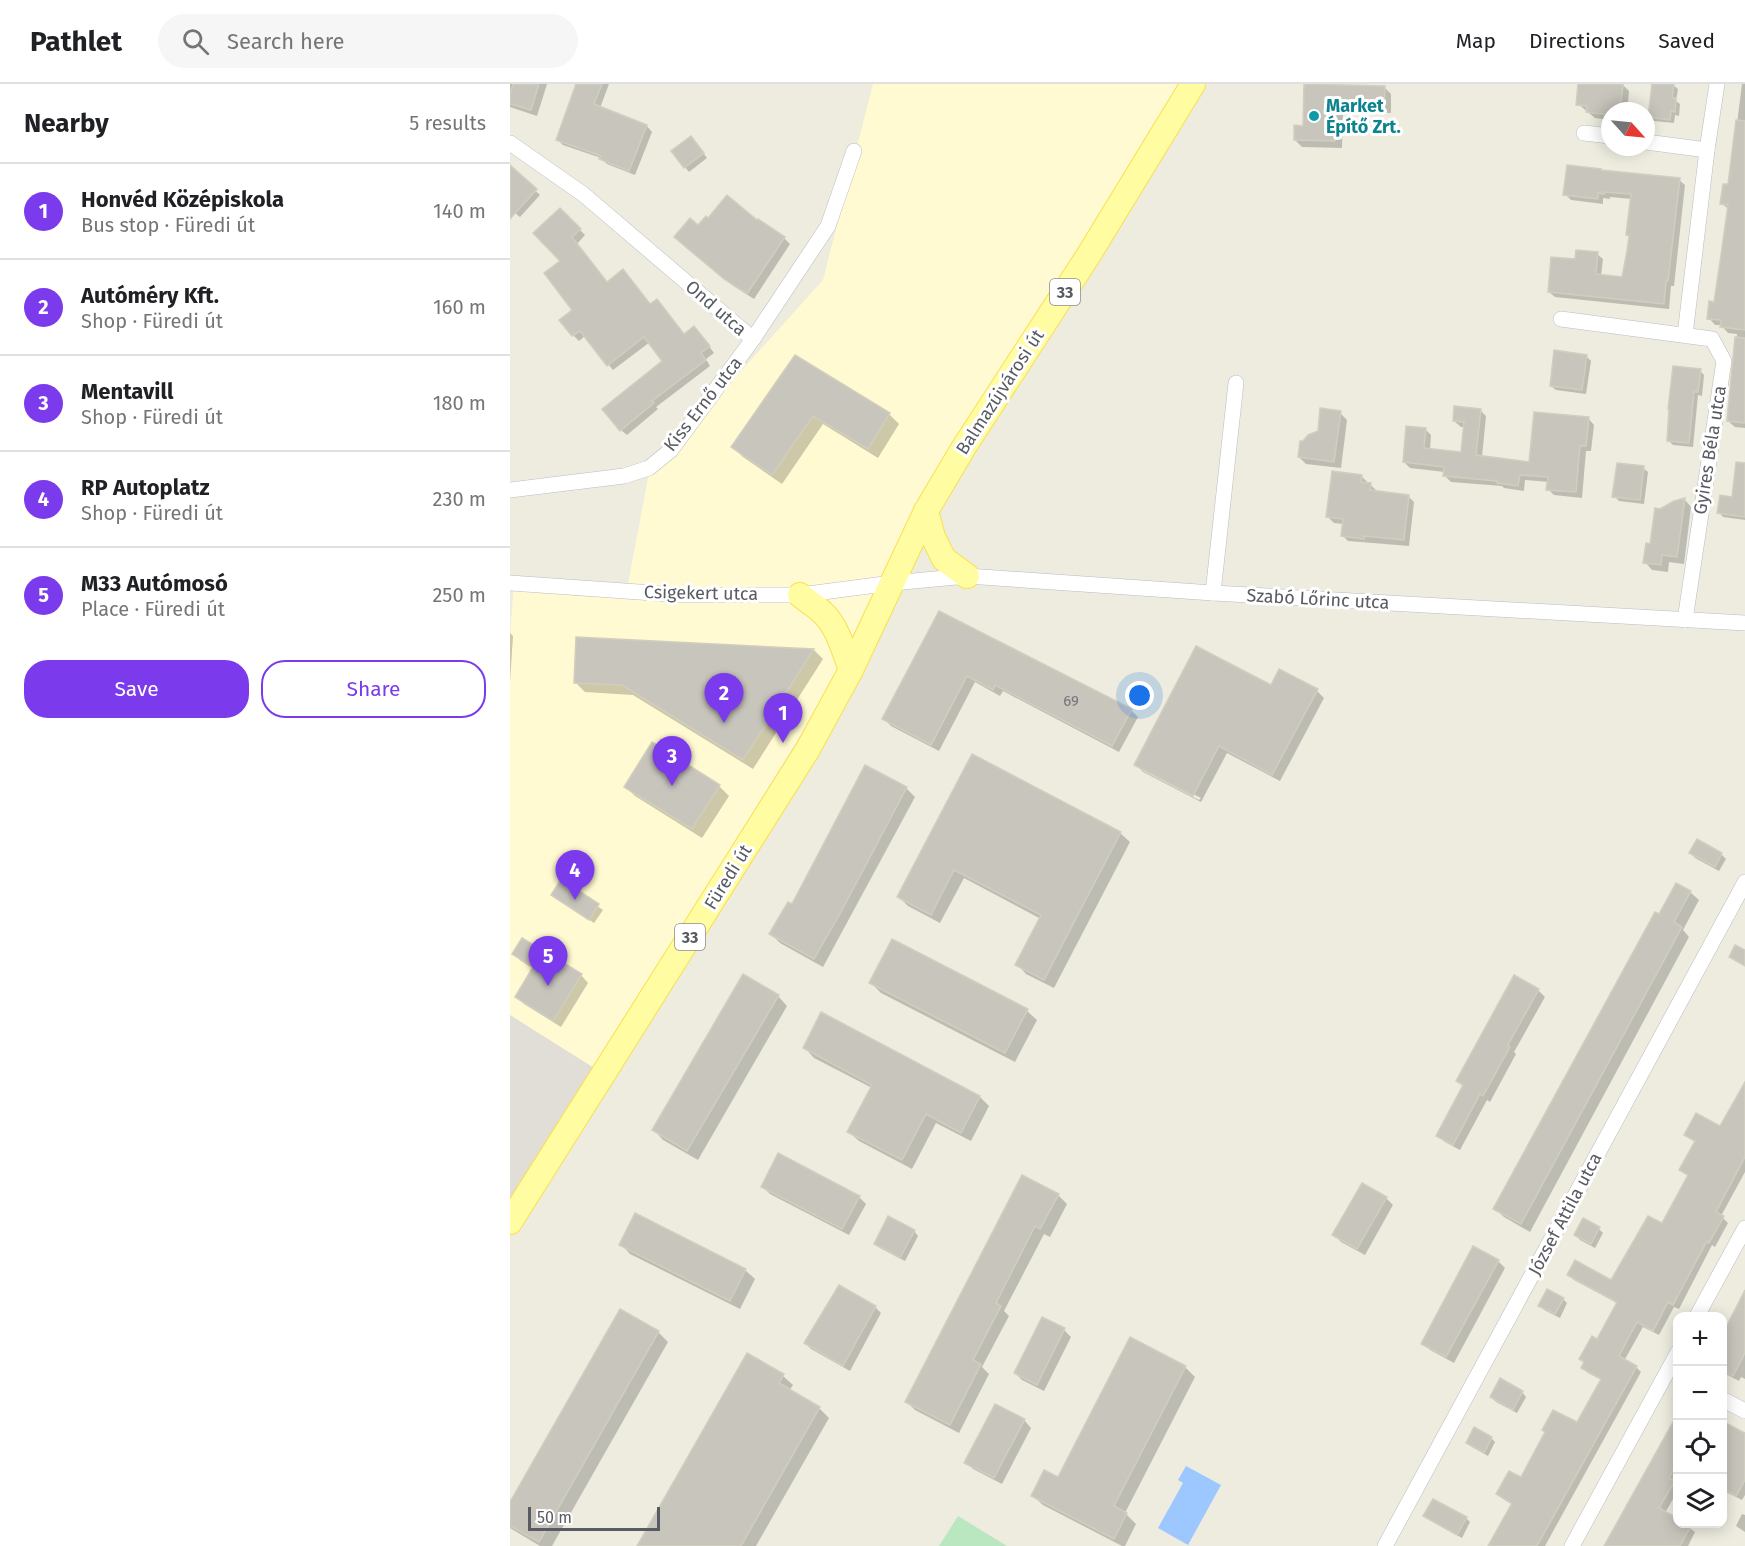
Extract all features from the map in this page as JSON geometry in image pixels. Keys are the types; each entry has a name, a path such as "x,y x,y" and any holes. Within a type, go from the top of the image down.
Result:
{"main road":[{"name":"Balmazújvárosi út","path":"892,583 926,511 964,447 1088,256 1193,84"},
{"path":"926,511 933,537 944,560 967,576"},
{"name":"Füredi út","path":"510,1222 808,749 851,670 892,583"},
{"path":"800,595 824,614 832,624 851,670"}],"street":[{"path":"1685,334 1717,84"},
{"path":"1584,133 1601,135"},
{"name":"Ond utca","path":"510,143 583,194 753,339 828,226 854,150"},
{"path":"1655,143 1707,150"},
{"name":"Gyires Béla utca","path":"1561,319 1712,339 1724,361 1685,620"},
{"name":"Kiss Ernő utca","path":"510,490 624,476 649,468 671,450 753,339"},
{"path":"1213,593 1236,383"},
{"name":"Szabó Lőrinc utca","path":"892,583 967,576 1213,593 1745,623"},
{"name":"Csigekert utca","path":"510,583 682,595 800,595 892,583"},
{"name":"József Attila utca","path":"1385,1546 1745,882"},
{"path":"1700,1312 1745,1228"},
{"path":"1572,1546 1672,1374"},
{"path":"1727,1402 1745,1411"}],"shaded area":[{"path":"873,84 1201,84 1039,338 895,583 594,1068 510,1016 510,635 514,583 627,589 649,473 823,280"},
{"path":"510,1015 594,1068 510,1202"}],"green space":[{"path":"958,1516 1007,1546 939,1546"}],"water":[{"path":"1186,1466 1221,1485 1188,1545 1158,1528 1183,1483 1178,1480"}],"building":[{"path":"513,84 539,84 531,110 510,104"},
{"path":"576,84 602,84 594,104 647,125 629,171 599,159 601,156 556,140"},
{"name":"Market Építő Zrt.","path":"1304,84 1385,86 1384,106 1336,105 1335,141 1294,140 1294,125 1303,126"},
{"path":"1578,84 1623,84 1621,102 1601,102 1601,114 1586,112 1587,106 1576,105"},
{"path":"1652,84 1674,84 1672,98 1676,98 1675,112 1671,111 1670,120 1655,118 1655,102 1650,102"},
{"path":"1736,120 1745,121 1745,330 1720,327 1721,320 1707,319 1709,301 1714,302 1721,255 1728,205 1720,204 1723,184 1728,184"},
{"path":"691,136 704,153 684,168 671,151"},
{"path":"510,165 537,189 510,219"},
{"path":"1567,165 1680,178 1664,304 1548,292 1551,257 1575,259 1576,250 1598,252 1596,274 1622,277 1627,251 1629,236 1626,235 1631,194 1604,192 1604,194 1598,193 1598,199 1563,195"},
{"path":"727,195 757,220 785,237 747,294 724,279 674,237 690,218 698,225 706,216 708,218"},
{"path":"560,208 581,229 572,237 607,282 623,269 650,304 657,299 684,334 694,326 710,346 701,353 706,360 652,401 654,403 620,431 602,409 662,361 644,337 607,366 580,331 572,336 559,320 572,310 544,273 560,261 533,233"},
{"path":"1735,337 1745,338 1745,423 1727,421"},
{"path":"1554,350 1587,355 1582,390 1550,386"},
{"path":"795,355 890,413 868,449 813,416 772,475 731,447"},
{"path":"1673,366 1701,369 1698,392 1694,392 1689,443 1667,441"},
{"path":"1454,406 1481,409 1476,455 1529,462 1534,412 1589,417 1586,446 1580,446 1576,492 1546,490 1548,477 1520,475 1518,486 1497,483 1497,481 1443,476 1444,467 1403,462 1406,426 1426,428 1424,448 1461,452 1464,422 1453,421"},
{"path":"1320,408 1341,411 1334,462 1298,457 1300,441 1318,431"},
{"path":"1736,462 1745,463 1745,517 1717,513 1720,495 1732,497"},
{"path":"1617,463 1644,466 1640,500 1612,497"},
{"path":"1332,471 1362,475 1361,482 1371,483 1370,490 1409,495 1404,540 1341,536 1343,519 1326,517"},
{"path":"1685,498 1677,557 1662,555 1661,565 1643,563 1646,543 1650,544 1655,508 1660,509"},
{"path":"939,611 1132,709 1112,746 995,685 993,690 967,676 931,745 882,719"},
{"path":"576,637 814,649 743,760 622,685 574,683"},
{"path":"1196,646 1271,685 1279,669 1318,689 1272,775 1219,746 1193,796 1134,765"},
{"path":"652,742 720,785 692,829 624,787"},
{"path":"972,754 1121,832 1044,980 1015,965 1041,915 954,870 931,915 897,897"},
{"path":"865,765 907,787 814,959 769,934 788,902 792,904"},
{"path":"1697,839 1722,853 1715,867 1689,853"},
{"path":"561,879 599,904 589,920 551,895"},
{"path":"1676,883 1691,891 1674,922 1682,927 1521,1224 1493,1209 1655,912 1659,914"},
{"path":"522,938 582,974 553,1021 515,997 533,967 512,954"},
{"path":"892,939 1028,1009 1005,1053 869,983"},
{"path":"1735,945 1745,950 1745,966 1729,957"},
{"path":"743,974 779,995 687,1151 652,1130"},
{"path":"1514,975 1539,989 1483,1096 1480,1094 1453,1145 1436,1136 1463,1085 1456,1081"},
{"path":"821,1012 980,1096 961,1133 926,1114 902,1160 847,1132 872,1085 803,1048"},
{"path":"1745,1082 1745,1157 1716,1212 1724,1216 1709,1243 1707,1241 1673,1305 1668,1302 1653,1331 1637,1322 1619,1356 1637,1366 1537,1546 1488,1546 1512,1503 1496,1494 1509,1471 1521,1477 1545,1432 1542,1430 1553,1410 1577,1422 1601,1379 1581,1368 1584,1362 1579,1359 1592,1336 1597,1339 1617,1302 1567,1275 1575,1260 1611,1280 1648,1216 1662,1223 1688,1175 1679,1170 1695,1141 1684,1135 1696,1113 1720,1126"},
{"path":"778,1153 860,1196 842,1229 761,1187"},
{"path":"1022,1175 1059,1194 1040,1229 1035,1226 996,1303 1001,1306 973,1360 981,1364 950,1425 905,1402"},
{"path":"1362,1183 1387,1197 1357,1249 1332,1235"},
{"path":"635,1213 746,1269 730,1301 619,1245"},
{"path":"888,1216 915,1230 900,1258 874,1244"},
{"path":"1583,1218 1600,1227 1591,1244 1574,1235"},
{"path":"1473,1246 1499,1260 1446,1357 1421,1344"},
{"path":"839,1285 876,1306 843,1366 804,1343"},
{"path":"1547,1289 1564,1298 1555,1314 1538,1306"},
{"path":"1745,1290 1745,1353 1733,1376 1727,1373 1727,1325"},
{"path":"620,1309 659,1331 539,1542 510,1526 510,1502"},
{"path":"1042,1317 1065,1328 1037,1385 1014,1373"},
{"path":"1130,1337 1186,1366 1114,1506 1127,1513 1114,1539 1031,1496 1044,1470 1058,1477"},
{"path":"747,1353 784,1374 779,1383 820,1407 741,1546 637,1546"},
{"path":"1500,1378 1523,1391 1513,1410 1490,1397"},
{"path":"995,1404 1025,1419 994,1478 964,1463"},
{"path":"1673,1422 1673,1470 1669,1478 1673,1480 1673,1484 1659,1508 1673,1516 1673,1528 1690,1528 1680,1546 1604,1546"},
{"path":"1727,1424 1745,1433 1745,1480 1736,1496 1727,1491"},
{"path":"1474,1427 1492,1437 1484,1453 1466,1443"},
{"path":"1433,1499 1467,1517 1457,1535 1423,1516"}],"place":[{"name":"Market Építő Zrt.","path":"1314,116"},
{"name":"Autóméry Kft.","path":"724,723"},
{"name":"Honvéd Középiskola","path":"783,743"},
{"name":"Mentavill","path":"672,786"},
{"name":"RP Autoplatz","path":"575,900"},
{"name":"M33 Autómosó","path":"548,986"}]}
